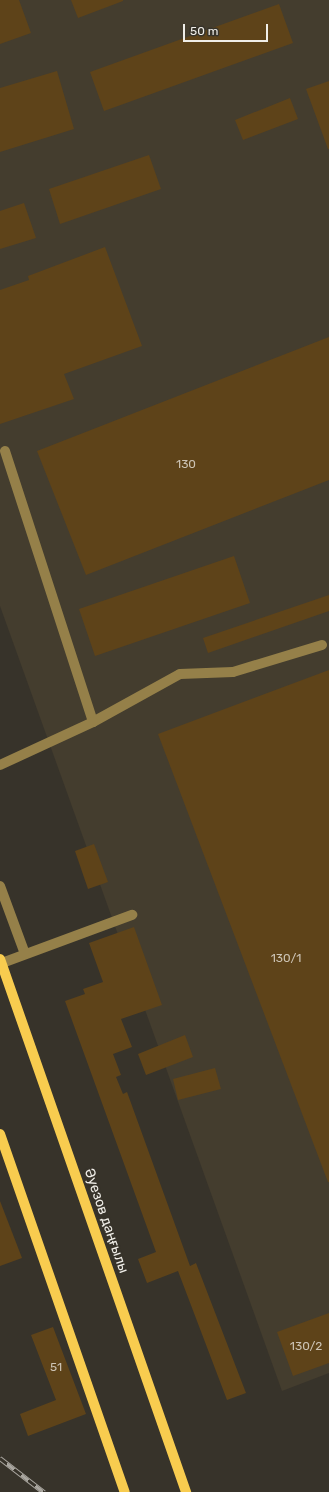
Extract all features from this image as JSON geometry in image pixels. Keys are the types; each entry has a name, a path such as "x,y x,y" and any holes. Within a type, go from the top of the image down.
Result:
{"main road":[{"name":"Әуезов даңғылы","path":"1,961 186,1492"},
{"path":"0,1134 125,1492"}],"lane":[{"path":"6,452 93,722"},
{"path":"0,765 93,722 180,674 233,672 322,645"},
{"path":"0,886 25,954"},
{"path":"1,961 25,954 132,915"}],"shaded area":[{"path":"0,0 329,0 329,1373 282,1391 0,606"}],"building":[{"path":"0,0 19,0 31,33 0,44"},
{"path":"71,0 123,0 123,1 78,18"},
{"path":"279,4 293,43 104,111 90,72"},
{"path":"57,71 74,129 0,152 0,88"},
{"path":"329,81 329,149 328,149 306,89"},
{"path":"290,98 298,119 243,140 235,120"},
{"path":"149,155 161,189 60,224 49,189"},
{"path":"24,203 36,238 0,249 0,211"},
{"path":"105,247 142,346 64,374 74,399 0,424 0,290 29,280 28,276"},
{"path":"329,337 329,480 86,575 37,451"},
{"path":"234,556 250,603 95,656 79,609"},
{"path":"329,595 329,611 208,653 203,638"},
{"path":"329,670 329,1182 328,1182 158,734"},
{"path":"94,844 108,882 88,889 75,851"},
{"path":"134,927 162,1005 121,1019 132,1047 113,1054 121,1075 116,1077 123,1094 127,1092 190,1266 196,1263 246,1393 227,1400 178,1271 147,1283 138,1259 156,1252 65,1001 85,994 83,989 103,982 89,943"},
{"path":"185,1035 193,1057 146,1075 138,1054"},
{"path":"215,1068 221,1089 178,1100 173,1079"},
{"path":"0,1201 22,1258 0,1266"},
{"path":"329,1313 329,1363 293,1376 277,1332"},
{"path":"53,1327 86,1414 28,1436 20,1414 56,1400 31,1335"}],"railway":[{"path":"0,1458 44,1492"}]}
